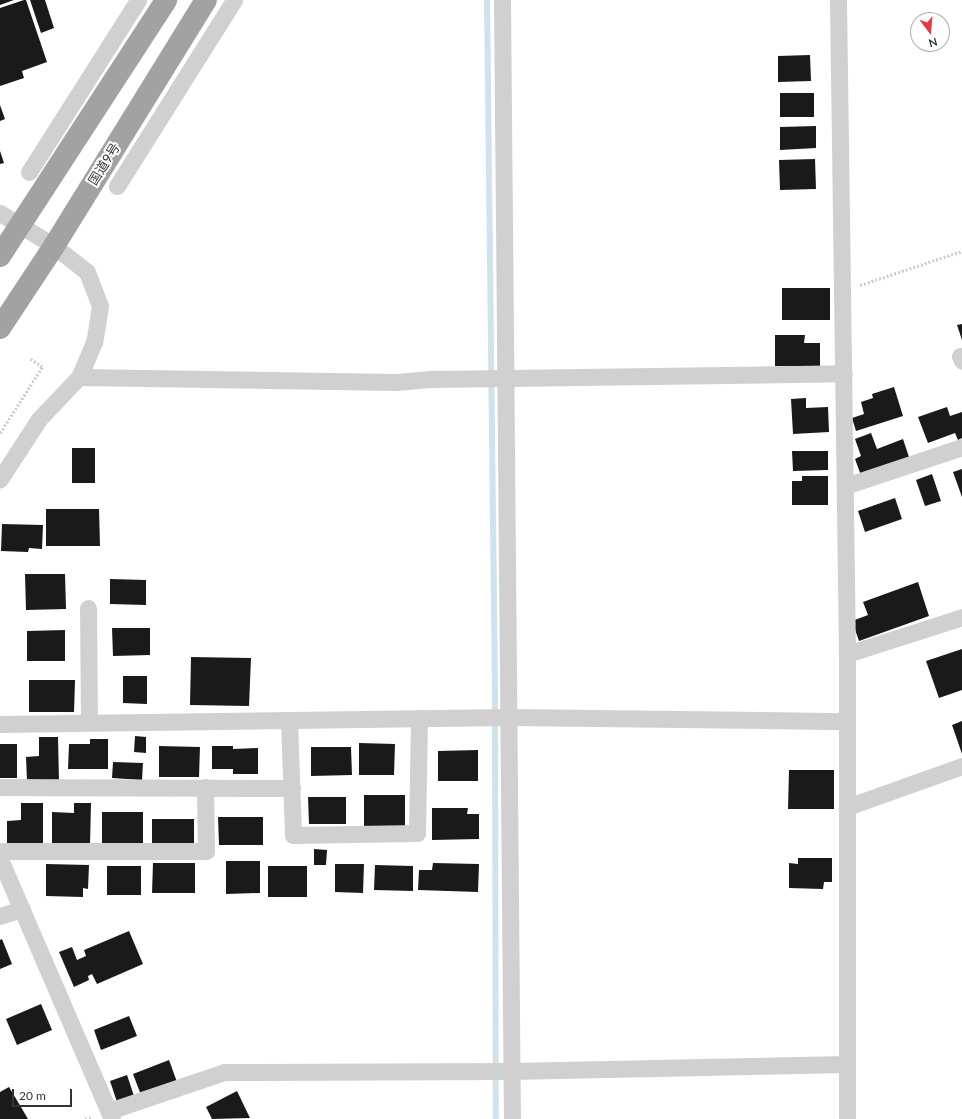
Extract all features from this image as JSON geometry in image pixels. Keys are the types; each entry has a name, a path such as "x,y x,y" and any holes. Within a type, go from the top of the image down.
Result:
{"highway":[{"path":"0,256 166,0"},
{"name":"国道9号","path":"0,328 54,246 206,0"}],"street":[{"path":"29,172 138,0"},
{"path":"117,186 234,0"},
{"path":"502,0 512,1119"},
{"path":"838,0 848,654 847,1119"},
{"path":"90,118 102,57"},
{"path":"131,121 171,101"},
{"path":"0,213 54,246 87,272 100,306 94,342 79,377 39,419 0,479"},
{"path":"79,377 396,382 433,379 844,373"},
{"path":"845,486 962,447"},
{"path":"88,608 89,722"},
{"path":"848,654 962,617"},
{"path":"0,724 509,717 847,722"},
{"path":"289,720 293,835 417,833 419,718"},
{"path":"847,807 962,766"},
{"path":"0,787 292,788"},
{"path":"0,851 206,851 205,788"},
{"path":"0,859 110,1115 224,1072 511,1071 847,1064"},
{"path":"0,916 22,910"}],"path":[{"path":"842,291 962,251"},
{"path":"0,433 42,367 30,359"}],"building":[{"path":"0,0 14,0 0,5"},
{"path":"26,0 47,62 22,71 24,78 0,86 0,8"},
{"path":"30,0 45,0 54,28 41,33"},
{"path":"810,55 811,81 778,82 778,56"},
{"path":"780,93 814,93 814,117 780,117"},
{"path":"0,105 5,119 0,121"},
{"path":"816,126 816,148 780,150 780,127"},
{"path":"0,151 4,163 0,164"},
{"path":"815,159 816,189 780,190 779,160"},
{"path":"782,288 830,288 830,320 782,320"},
{"path":"962,324 962,340 957,325"},
{"path":"775,335 805,335 804,343 820,343 820,366 775,366"},
{"path":"894,387 903,416 856,431 852,418 864,414 861,402 873,398 872,394"},
{"path":"806,398 806,408 828,407 829,432 793,434 791,399"},
{"path":"947,407 950,416 962,412 962,438 958,440 955,433 928,443 918,417"},
{"path":"871,433 877,449 903,439 910,460 862,478 855,459 861,456 855,439"},
{"path":"72,448 95,448 95,483 72,483"},
{"path":"792,451 828,451 828,470 793,471"},
{"path":"962,469 962,497 953,472"},
{"path":"932,474 941,501 925,506 916,480"},
{"path":"802,476 828,476 828,505 792,505 792,481 802,481"},
{"path":"895,498 902,519 865,532 858,511"},
{"path":"46,509 99,509 100,546 46,546"},
{"path":"2,524 43,525 42,549 29,548 28,552 1,551"},
{"path":"25,574 65,574 66,609 26,610"},
{"path":"110,579 146,580 146,605 110,604"},
{"path":"918,582 929,616 859,641 852,621 868,615 863,602"},
{"path":"112,628 150,628 150,655 113,656"},
{"path":"65,630 65,661 27,661 27,631"},
{"path":"962,649 962,690 939,698 926,661"},
{"path":"191,657 251,658 249,706 190,705"},
{"path":"123,676 147,676 147,704 123,703"},
{"path":"29,680 75,680 74,712 29,712"},
{"path":"962,721 962,754 952,725"},
{"path":"135,736 146,737 146,753 134,752"},
{"path":"39,737 58,737 59,781 27,782 26,757 39,756"},
{"path":"90,739 108,739 108,769 68,769 69,744 90,744"},
{"path":"359,743 395,744 394,775 359,775"},
{"path":"0,744 17,744 17,778 0,778"},
{"path":"159,746 200,747 199,777 159,777"},
{"path":"212,746 233,746 233,749 258,748 258,774 233,774 233,769 212,769"},
{"path":"311,747 351,747 352,775 311,776"},
{"path":"478,750 478,781 438,781 438,751"},
{"path":"113,762 143,763 142,780 112,778"},
{"path":"789,770 834,770 834,809 788,809"},
{"path":"364,795 405,795 405,826 364,826"},
{"path":"308,797 346,797 346,824 309,824"},
{"path":"21,803 43,803 43,843 7,843 7,821 21,820"},
{"path":"74,803 91,803 90,846 52,846 52,812 74,813"},
{"path":"432,808 468,808 467,814 479,814 479,839 432,840"},
{"path":"102,812 143,812 143,843 102,844"},
{"path":"218,817 263,817 263,845 219,845"},
{"path":"152,819 194,819 194,847 152,847"},
{"path":"314,849 327,850 326,865 314,865"},
{"path":"798,858 832,858 832,882 824,882 823,889 789,888 789,863 798,864"},
{"path":"226,861 260,861 260,893 226,894"},
{"path":"153,863 195,863 195,893 152,893"},
{"path":"433,863 479,864 478,892 418,890 419,870 432,870"},
{"path":"46,864 89,865 88,889 83,888 83,897 46,896"},
{"path":"335,864 364,864 363,893 335,892"},
{"path":"375,865 413,866 413,891 374,890"},
{"path":"107,866 141,866 141,895 107,895"},
{"path":"268,866 307,866 307,897 268,897"},
{"path":"129,931 143,964 97,984 92,974 88,976 89,980 74,987 59,952 72,947 77,960 86,956 84,950"},
{"path":"2,939 12,964 0,969 0,940"},
{"path":"41,1004 52,1030 17,1045 6,1019"},
{"path":"129,1016 137,1036 101,1050 94,1030"},
{"path":"169,1060 177,1082 141,1095 133,1074"},
{"path":"127,1075 135,1099 118,1105 110,1081"},
{"path":"9,1087 28,1119 0,1119 0,1092"},
{"path":"237,1091 250,1118 212,1119 206,1107"}],"waterway":[{"path":"487,0 495,691 496,1119"}]}
